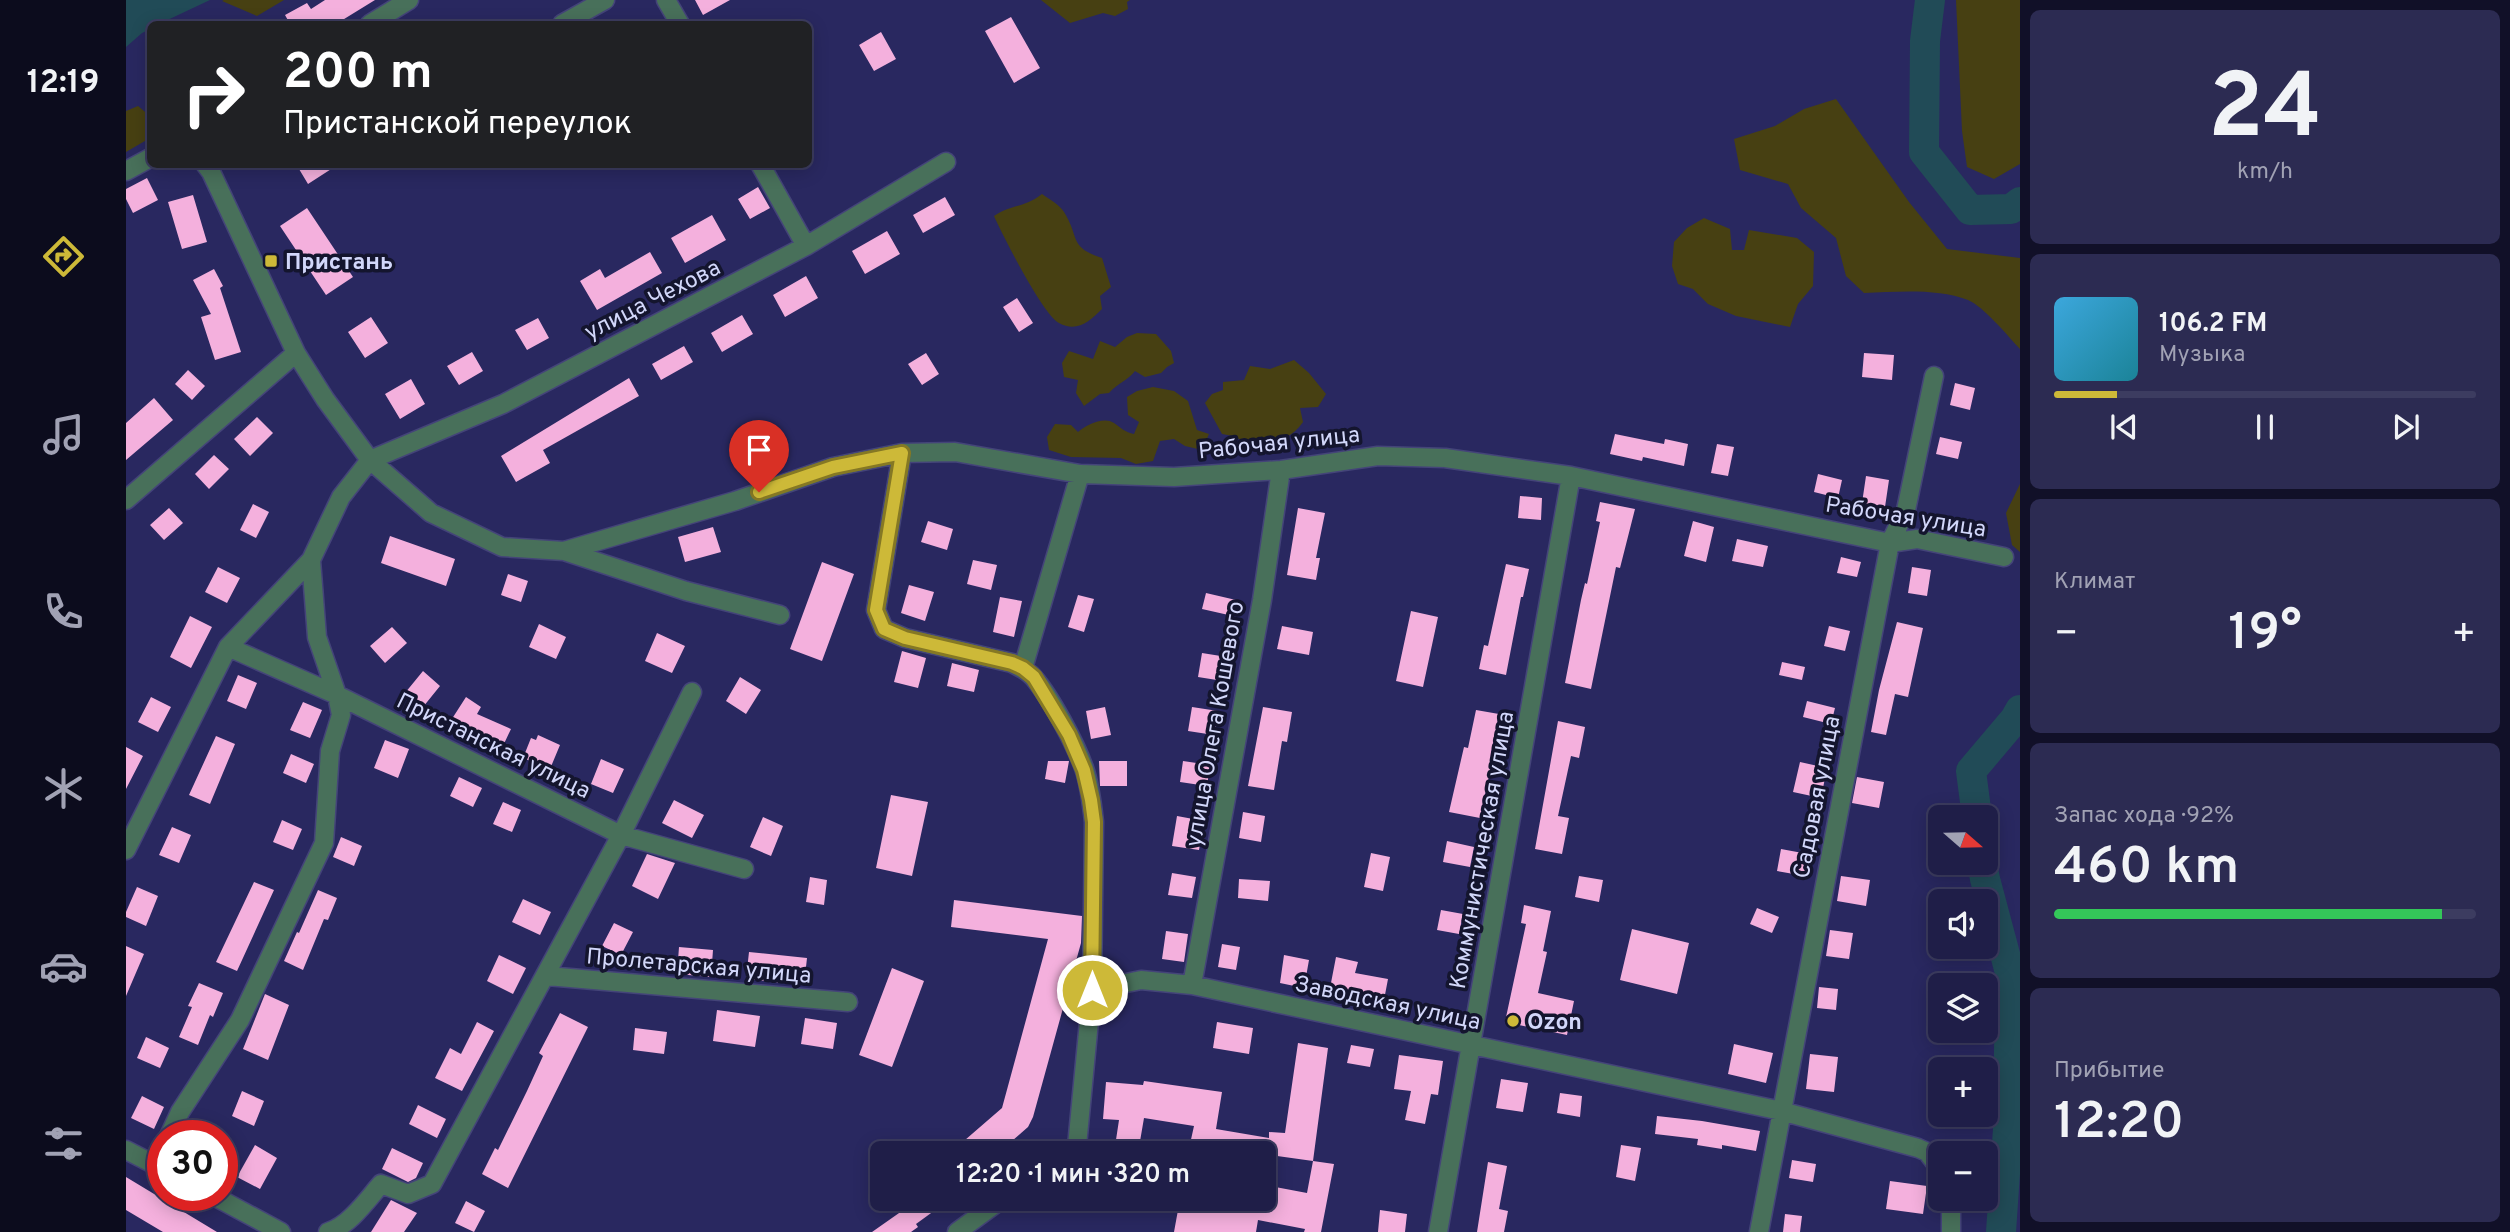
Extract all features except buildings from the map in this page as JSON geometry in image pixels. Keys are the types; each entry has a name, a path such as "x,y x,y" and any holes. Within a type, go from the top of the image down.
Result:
{"street":[{"path":"375,21 409,0"},
{"path":"567,21 605,0"},
{"path":"666,0 678,21"},
{"path":"126,171 147,160"},
{"name":"улица Чехова","path":"370,460 503,404 806,246 946,162"},
{"path":"208,168 296,353 325,399 370,460 431,513 502,547 564,551 686,591 780,615"},
{"path":"762,168 806,246"},
{"path":"126,500 296,353"},
{"name":"Садовая улица","path":"1759,1232 1890,543 1906,510 1934,376"},
{"name":"Рабочая улица","path":"564,551 833,467 902,453 955,452 1080,474 1174,477 1281,470 1378,456 1445,458 1571,476 1890,543 1917,539 2004,557"},
{"path":"902,453 876,610 884,629 905,638 1012,663 1023,668 1034,677 1069,735 1084,770 1094,822 1092,990 1073,1141"},
{"path":"126,850 228,647 311,560 341,497 370,460"},
{"name":"улица Олега Кошевого","path":"1192,985 1262,600 1281,470"},
{"path":"1023,668 1080,474"},
{"name":"Коммунистическая улица","path":"1438,1232 1571,476"},
{"path":"176,1120 240,1020 324,843 330,751 341,715 317,637 311,560"},
{"name":"Пристанская улица","path":"228,647 337,695 621,835 744,869"},
{"name":"Пролетарская улица","path":"328,1232 333,1231 358,1210 381,1184 408,1194 432,1184 547,976 692,692"},
{"name":"Пролетарская улица","path":"547,976 848,1002"},
{"name":"Заводская улица","path":"1092,990 1141,980 1192,985 1781,1111 1918,1148 1928,1153"},
{"path":"126,1150 147,1161"},
{"path":"238,1209 281,1232"},
{"path":"957,1232 986,1211"},
{"path":"1951,1211 1951,1232"}],"shaded area":[{"path":"284,0 257,16 222,1"},
{"path":"1041,0 1130,0 1127,2 1128,9 1115,16 1103,13 1070,23"},
{"path":"1956,0 2020,0 2020,164 1994,179 1967,167 1962,131"},
{"path":"1836,99 1909,202 1947,249 2020,258 2020,349 1988,315 1968,300 1930,292 1864,293 1846,276 1836,238 1801,208 1788,184 1740,170 1734,139 1775,126 1804,109"},
{"path":"138,106 147,114 147,140 126,152 126,111"},
{"path":"1042,194 1062,209 1079,245 1102,258 1111,287 1100,296 1102,309 1077,326 1059,323 1043,306 994,216 1006,209 1030,202"},
{"path":"1704,218 1730,229 1732,250 1744,250 1749,230 1797,238 1814,252 1813,286 1798,304 1790,327 1736,316 1708,304 1693,289 1678,284 1672,266 1674,242 1687,228"},
{"path":"1137,333 1156,334 1171,351 1174,363 1161,373 1145,377 1135,371 1109,393 1100,394 1084,406 1076,393 1078,380 1064,377 1062,363 1069,351 1093,359 1100,341 1115,347"},
{"path":"1294,360 1326,394 1318,407 1300,408 1303,422 1297,429 1287,437 1255,447 1233,436 1222,434 1205,403 1212,394 1223,390 1223,382 1244,380 1250,366 1270,369"},
{"path":"1153,387 1174,391 1188,401 1197,430 1209,434 1202,450 1185,446 1174,439 1160,441 1153,461 1136,464 1121,458 1071,457 1049,450 1047,437 1055,424 1071,425 1078,432 1090,424 1105,420 1134,434 1139,422 1128,415 1127,397"},
{"path":"2020,484 2020,552 2012,545 2006,513"}],"water":[{"path":"126,0 210,0 165,21 147,21 147,30 126,47"}],"waterway":[{"path":"1930,0 1925,41 1924,152 1970,210 2011,209 2020,202"},
{"path":"1975,805 1971,771 2020,710"},
{"path":"1984,875 2010,973 2008,1129 2001,1232"}],"place":[{"name":"Пристань","path":"271,261"},
{"name":"Ozon","path":"1513,1021"}],"route":[{"path":"759,492 833,467 902,453 876,610 884,629 905,638 1012,663 1023,668 1034,677 1069,735 1084,770 1094,822 1092,990"}]}
